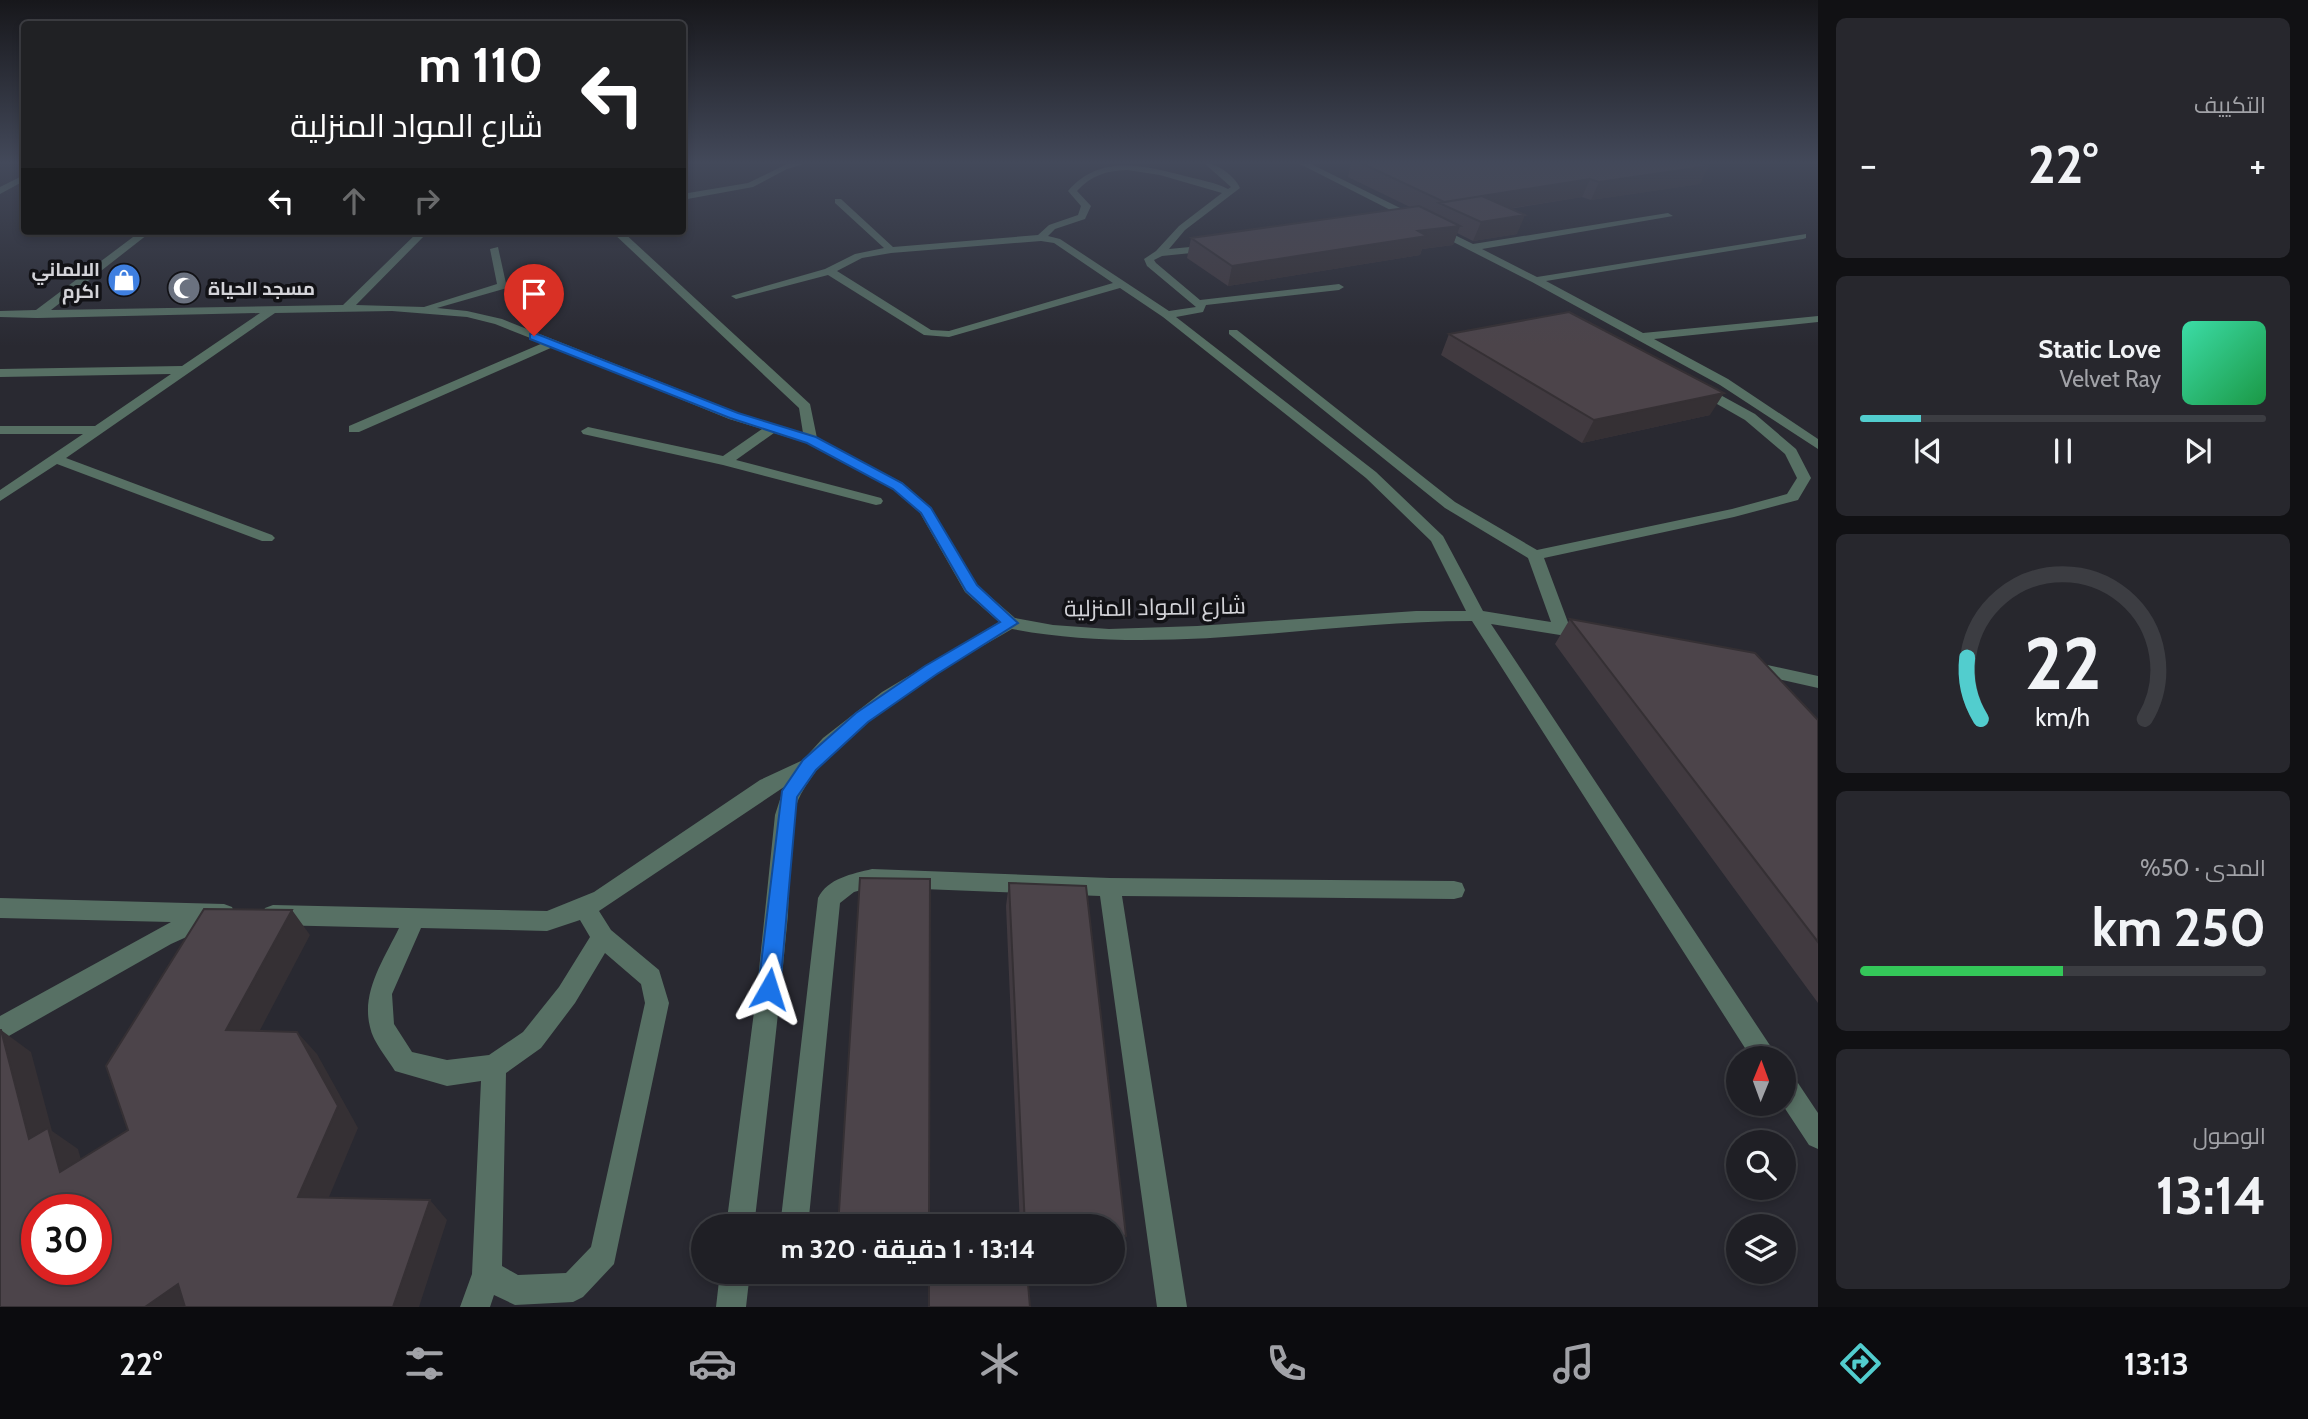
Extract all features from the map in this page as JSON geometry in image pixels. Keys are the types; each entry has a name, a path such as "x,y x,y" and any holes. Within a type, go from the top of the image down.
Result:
{"street":[{"path":"863,224 891,250"},
{"path":"1041,238 1052,227 1060,224"},
{"path":"1167,315 1199,310 1202,307 1151,264 1149,259 1160,253 1187,224"},
{"path":"1422,224 1536,280 1724,382 1818,445"},
{"path":"1469,248 1618,224"},
{"path":"37,315 142,235"},
{"path":"346,309 420,235"},
{"path":"620,235 805,407 811,440"},
{"path":"1536,280 1802,236"},
{"path":"736,296 829,271 859,256 891,250 1041,238 1057,241 1118,285 1167,315 1371,475 1438,539 1477,616 1758,1046"},
{"path":"1160,253 1222,247"},
{"path":"422,309 503,286 495,250"},
{"path":"829,271 928,333 949,334 1118,285"},
{"path":"1199,303 1339,286"},
{"path":"0,314 346,309 422,309 467,314 498,321 771,429 811,440 898,486 926,511 971,588 1010,623 931,670 862,718 810,765 788,796 772,963 742,1214"},
{"path":"0,497 271,311"},
{"path":"1578,319 1601,332"},
{"path":"1642,337 1818,319"},
{"path":"1233,332 1450,505 1535,555 1562,628"},
{"path":"354,429 551,344"},
{"path":"0,373 184,370"},
{"path":"1535,555 1734,513 1793,496 1804,478 1791,452 1750,417 1693,385"},
{"path":"725,461 771,429"},
{"path":"0,430 99,430"},
{"path":"588,431 725,461 876,501"},
{"path":"55,459 267,538"},
{"name":"شارع المواد المنزلية","path":"1010,623 1053,631 1109,635 1197,632 1416,616 1477,616 1600,636"},
{"path":"1728,663 1818,682"},
{"path":"0,908 547,921 602,899 767,786 810,765"},
{"path":"795,1214 829,898 848,884 872,878 1110,887 1454,890"},
{"path":"1110,887 1172,1307"},
{"path":"487,1274 514,1290 573,1287 604,1254 656,1003 651,978 603,937 585,908"},
{"path":"0,1029 163,937 213,914"},
{"path":"414,919 380,994 382,1027 404,1062 447,1073 494,1068 532,1040 567,995 603,937"},
{"path":"475,1307 487,1274 494,1068"},
{"path":"1796,1103 1818,1136"},
{"path":"731,1307 734,1284"}],"building":[{"path":"1291,224 1460,226 1418,231 1427,236 1232,266 1191,238"},
{"path":"1569,312 1724,393 1594,420 1449,334"},
{"path":"1570,619 1755,653 1818,720 1818,942"},
{"path":"860,878 930,879 929,1214 839,1214"},
{"path":"1009,883 1086,886 1123,1214 1024,1214"},
{"path":"204,909 292,910 226,1030 297,1032 338,1106 298,1197 430,1200 393,1307 185,1307 178,1284 145,1307 0,1307 0,1030 29,1139 48,1128 60,1172 128,1130 106,1066"},
{"path":"929,1284 1028,1284 1030,1307 929,1307"}],"place":[{"name":"الالماني اكرم","path":"124,280"},
{"name":"مسجد الحياة","path":"184,288"}],"route":[{"path":"534,336 734,416 811,440 898,486 926,511 971,588 1010,623 931,670 862,718 810,765 788,796 769,989"}]}
